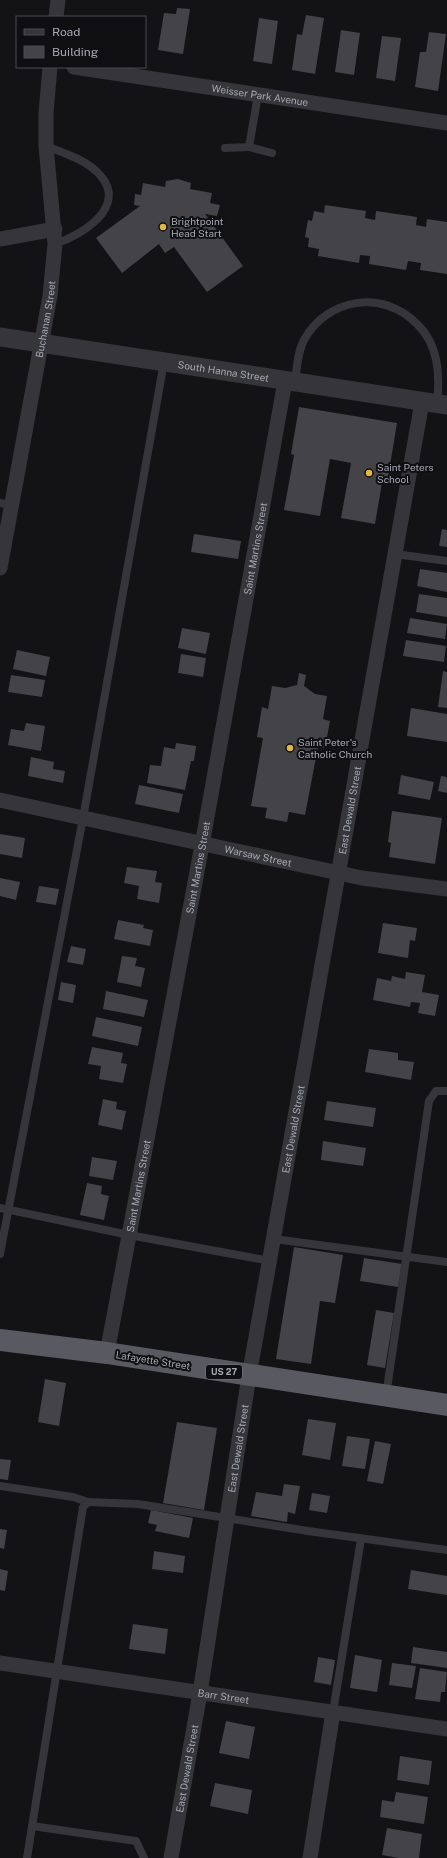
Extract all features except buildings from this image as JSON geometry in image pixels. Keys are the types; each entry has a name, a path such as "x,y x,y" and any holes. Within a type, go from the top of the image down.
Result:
{"highway":[{"name":"Lafayette Street","path":"0,1340 107,1353 249,1376 447,1405"}],"street":[{"path":"56,16 58,0"},
{"name":"Buchanan Street","path":"0,568 6,504 50,296 55,236 46,146 46,113 50,68"},
{"name":"Weisser Park Avenue","path":"81,68 447,123"},
{"path":"0,239 55,236"},
{"name":"South Hanna Street","path":"0,337 435,403"},
{"name":"Saint Martins Street","path":"107,1353 290,382"},
{"name":"East Dewald Street","path":"171,1858 200,1692 249,1376 396,554 435,403"},
{"name":"Warsaw Street","path":"0,800 202,845 362,878 447,889"},
{"name":"Barr Street","path":"0,1663 447,1729"},
{"path":"310,1858 333,1712"}],"lane":[{"path":"249,147 258,95"},
{"path":"46,146 87,164 100,175 107,186 109,196 105,209 96,222 70,239 55,236"},
{"path":"225,148 249,147 272,153"},
{"path":"290,382 303,342 310,331 324,316 335,310 351,303 364,302 394,309 418,324 433,350 439,369 435,403"},
{"path":"0,1254 4,1209 83,818 164,362"},
{"path":"396,554 447,561"},
{"path":"386,1396 408,1257 429,1101 436,1091 447,1090"},
{"path":"4,1209 129,1235 270,1261"},
{"path":"274,1240 447,1262"},
{"path":"0,1486 73,1497 88,1502 138,1504 361,1539 447,1550"},
{"path":"27,1858 83,1507 88,1502"},
{"path":"333,1712 361,1539"},
{"path":"32,1826 136,1841 144,1858"}],"place":[{"name":"Brightpoint Head Start","path":"163,227"},
{"name":"Saint Peters School","path":"369,473"},
{"name":"Saint Peter's Catholic Church","path":"290,748"}]}
